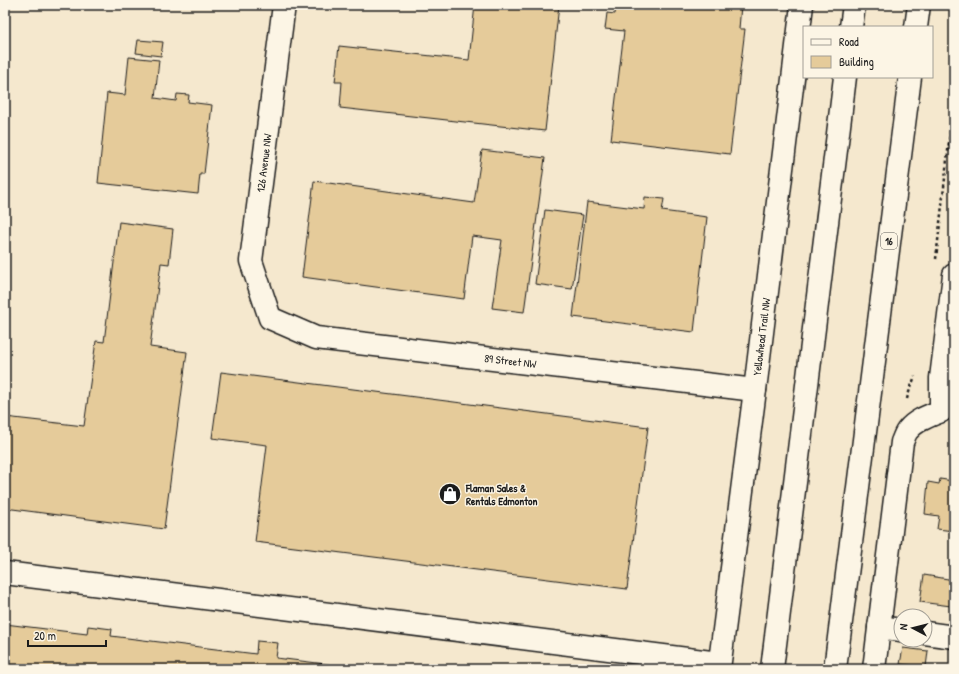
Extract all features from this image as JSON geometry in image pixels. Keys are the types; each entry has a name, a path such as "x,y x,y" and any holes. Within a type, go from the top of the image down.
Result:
{"main road":[{"name":"126 Avenue NW","path":"270,318 251,261 284,5"},
{"name":"Yellowhead Trail NW","path":"719,666 755,390 802,5"},
{"path":"851,26 854,5"},
{"path":"916,26 919,5"},
{"path":"772,669 845,78"},
{"name":"16","path":"835,669 910,78"},
{"path":"874,669 902,442 907,431 918,421 947,412 941,378 954,275"},
{"name":"89 Street NW","path":"270,318 316,338 755,390"},
{"path":"5,573 719,666"},
{"path":"880,627 893,629"},
{"path":"933,634 954,636"}],"building":[{"path":"475,5 559,5 545,131 340,108 342,82 335,82 339,46 469,60"},
{"path":"616,5 741,5 739,29 745,29 730,154 611,140 624,31 605,29 607,13 615,14"},
{"path":"138,40 163,42 161,56 136,53"},
{"path":"129,57 159,60 155,98 176,101 177,94 189,95 188,102 212,105 204,174 200,174 198,194 98,183 107,93 125,95"},
{"path":"482,150 545,158 524,312 492,308 502,240 472,236 464,299 302,277 314,181 474,203"},
{"path":"645,197 664,199 662,211 707,217 694,332 573,317 587,202 644,209"},
{"path":"545,210 583,215 572,289 535,284"},
{"path":"119,222 173,229 169,264 161,263 150,347 187,352 164,529 5,508 5,417 84,426 96,341 104,342"},
{"name":"Flaman Sales & Rentals Edmonton","path":"221,372 648,427 627,589 255,542 267,445 212,438"},
{"path":"940,479 953,481 954,531 937,529 939,516 925,514 928,482 939,484"},
{"path":"924,575 954,580 951,606 920,602"},
{"path":"5,624 87,634 88,626 112,629 111,636 256,654 257,641 278,643 276,658 367,669 5,669"},
{"path":"903,648 928,651 926,667 900,664"}],"place":[{"name":"Flaman Sales & Rentals Edmonton","path":"450,494"}]}
